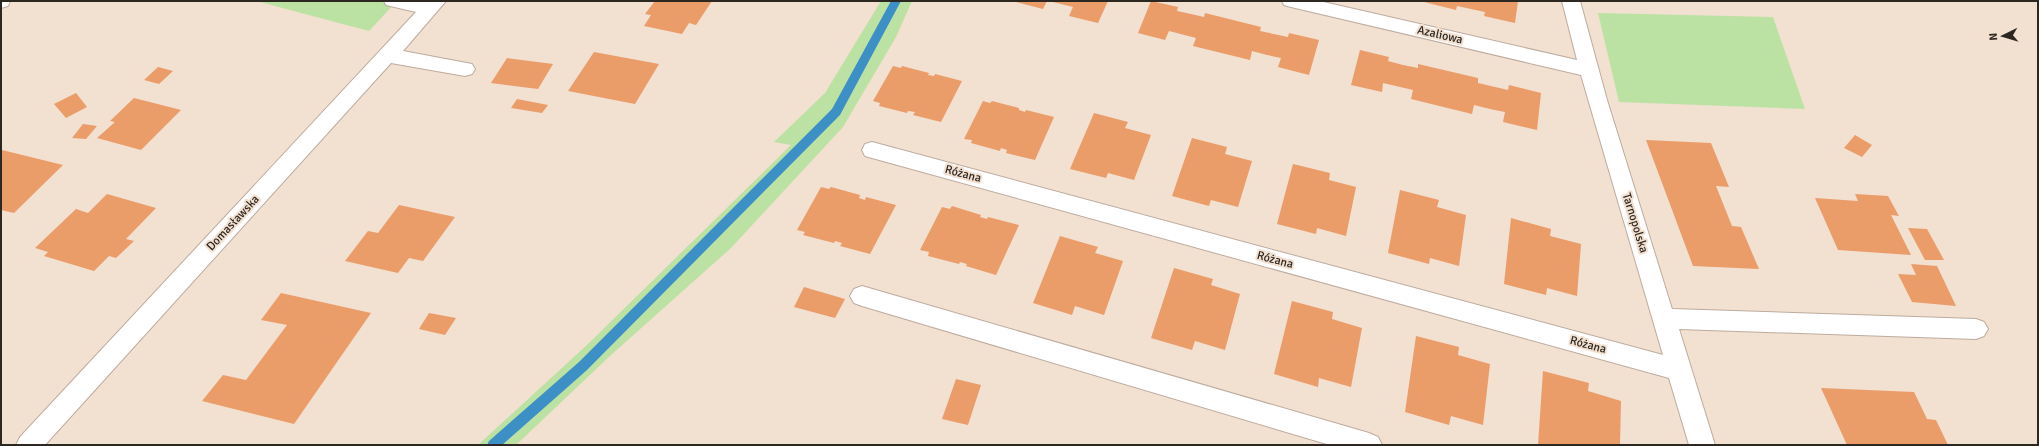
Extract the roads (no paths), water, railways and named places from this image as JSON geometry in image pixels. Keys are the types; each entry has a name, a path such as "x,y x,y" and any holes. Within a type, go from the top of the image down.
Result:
{"street":[{"path":"393,1 433,5"},
{"name":"Azaliowa","path":"1291,1 1588,70"},
{"name":"Tarnopolska","path":"1571,1 1588,70 1702,445"},
{"name":"Domasławska","path":"28,445 388,56 433,5"},
{"path":"388,56 406,58 465,70"},
{"name":"Różana","path":"872,150 1679,370"},
{"path":"862,296 1369,445"},
{"path":"1664,319 1976,329"}],"waterway":[{"path":"493,445 583,366 836,112 896,1"}]}
